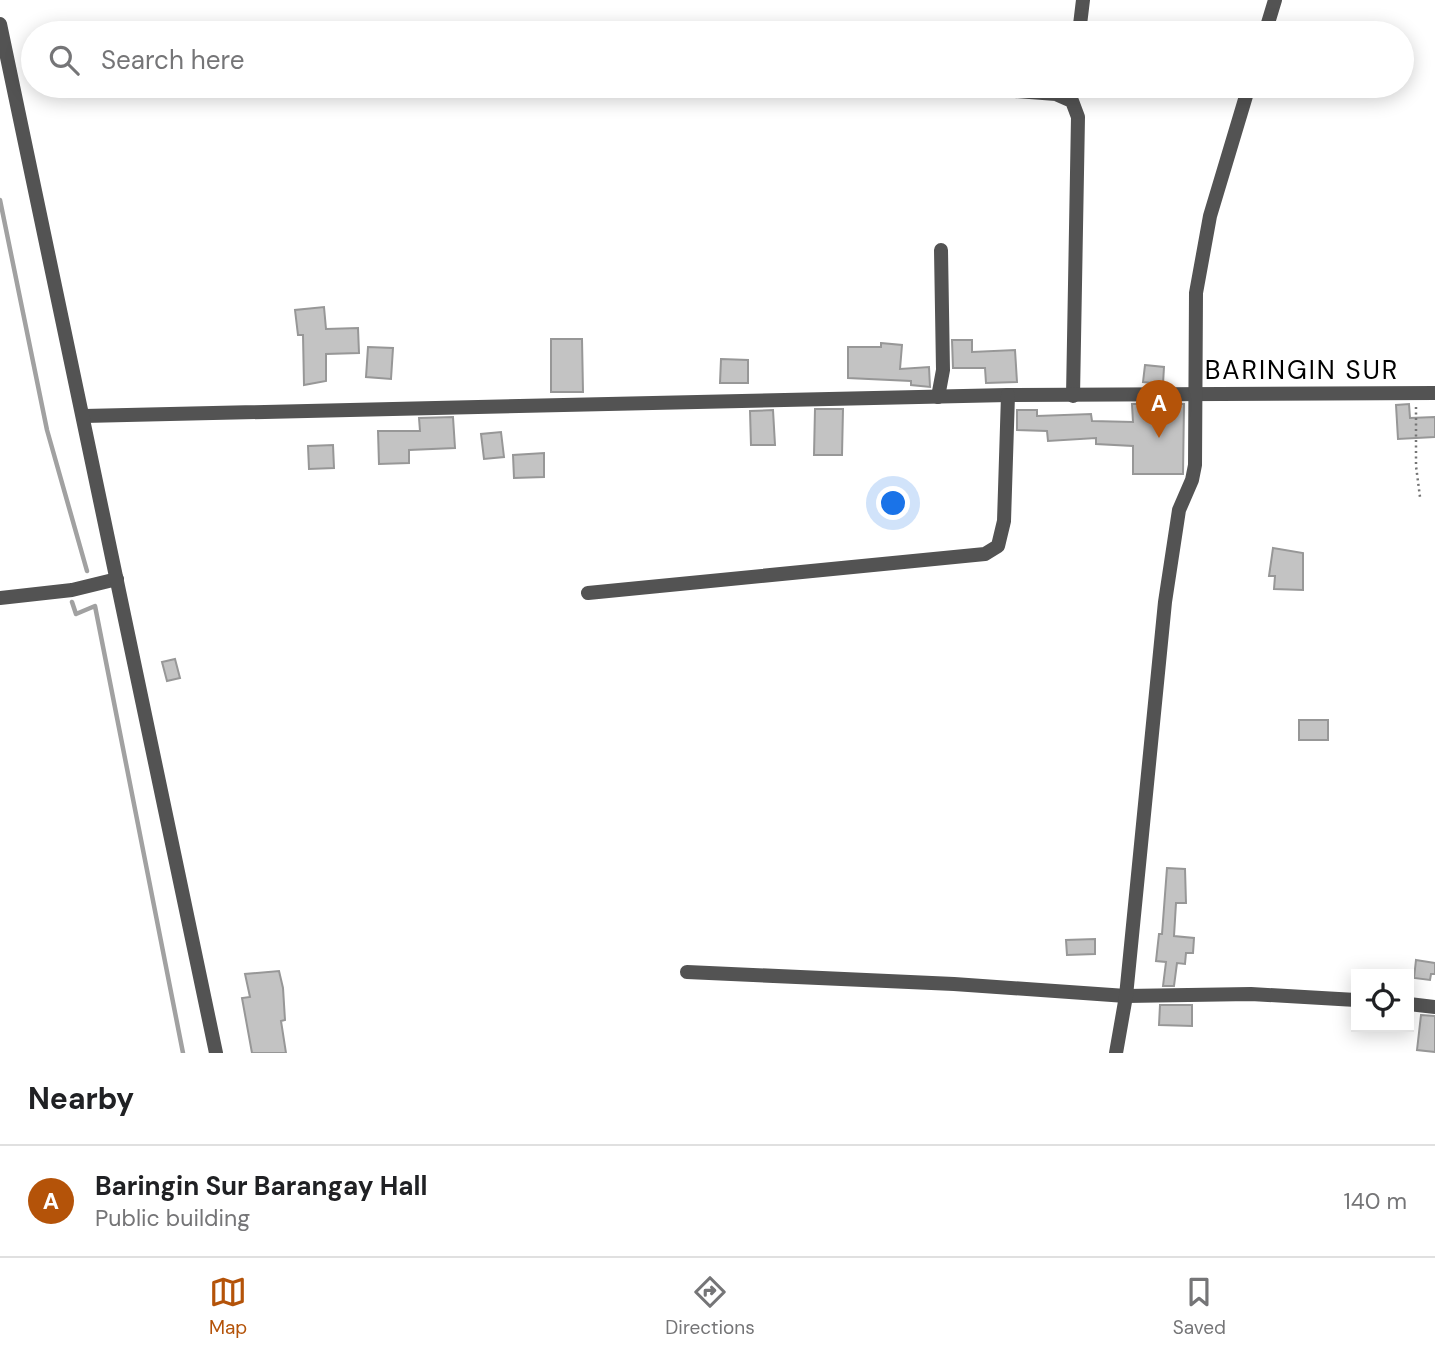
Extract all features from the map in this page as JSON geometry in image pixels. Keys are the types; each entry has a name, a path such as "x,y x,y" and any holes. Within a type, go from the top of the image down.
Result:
{"street":[{"path":"1080,21 1083,0"},
{"path":"1269,21 1275,0"},
{"path":"0,24 216,1053"},
{"path":"1065,98 1072,101"},
{"path":"1072,98 1078,117 1073,396"},
{"path":"1116,1053 1126,996 1165,602 1179,510 1192,480 1195,465 1193,395 1196,293 1210,216 1245,98"},
{"path":"938,397 943,370 941,250"},
{"path":"84,416 938,397 1435,393"},
{"path":"588,593 985,554 998,546 1004,520 1008,396"},
{"path":"0,598 72,590 117,579"},
{"path":"687,972 954,984 1126,996 1251,993 1351,1000"},
{"path":"1414,1005 1435,1007"}],"path":[{"path":"1416,394 1416,466 1420,497"}],"building":[{"path":"324,307 326,329 358,328 359,353 326,354 326,381 304,385 303,335 298,335 295,310"},
{"path":"551,339 582,339 583,392 551,392"},
{"path":"952,340 972,340 972,352 1015,350 1017,382 986,383 985,368 953,368"},
{"path":"881,343 902,345 900,369 929,367 930,387 911,385 911,381 848,378 848,347 881,347"},
{"path":"368,347 393,348 391,379 366,377"},
{"path":"721,359 748,360 748,383 720,383"},
{"path":"1145,365 1164,367 1163,384 1143,382"},
{"path":"1132,404 1184,404 1183,474 1133,474 1133,446 1096,444 1096,438 1048,441 1047,431 1017,430 1017,410 1037,410 1037,416 1091,414 1092,421 1133,422"},
{"path":"1409,404 1410,418 1435,417 1435,437 1398,439 1396,405"},
{"path":"815,409 843,409 842,455 814,455"},
{"path":"773,410 775,445 751,445 750,411"},
{"path":"453,417 455,448 409,450 409,463 379,464 378,431 420,431 419,418"},
{"path":"501,432 504,457 484,459 481,434"},
{"path":"333,445 334,468 309,469 308,446"},
{"path":"544,453 544,477 514,478 513,455"},
{"path":"1273,548 1303,553 1303,590 1274,589 1275,576 1269,576"},
{"path":"175,659 180,678 167,681 162,662"},
{"path":"1299,720 1328,720 1328,740 1299,740"},
{"path":"1167,868 1185,869 1186,903 1176,903 1174,936 1194,938 1193,953 1186,953 1185,964 1177,963 1174,986 1163,986 1166,962 1156,961 1159,934 1162,934"},
{"path":"1095,939 1095,954 1067,955 1066,940"},
{"path":"1416,960 1435,963 1435,974 1431,974 1430,980 1414,978"},
{"path":"279,971 283,988 285,1020 281,1021 286,1053 252,1053 242,998 250,997 245,974"},
{"path":"1160,1005 1192,1005 1192,1026 1159,1025"},
{"path":"1421,1015 1435,1016 1435,1052 1417,1050"}],"waterway":[{"path":"0,200 47,430 87,571"},
{"path":"72,602 76,614 95,606 183,1053"}],"place":[{"name":"Baringin Sur Barangay Hall","path":"1159,438"}],"district":[{"name":"BARINGIN SUR","path":"1302,370"}]}
